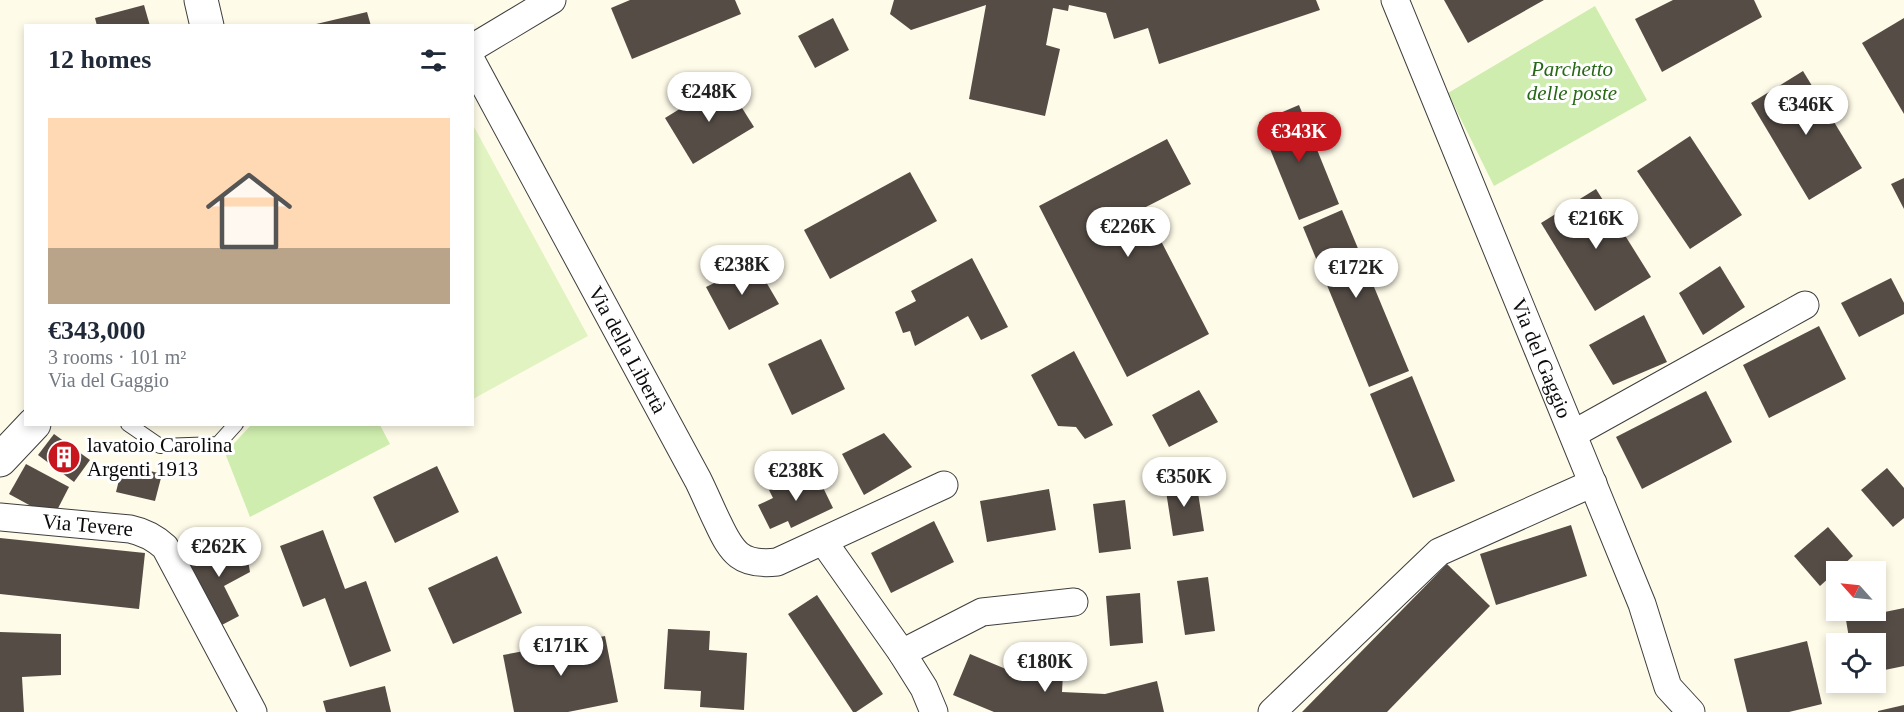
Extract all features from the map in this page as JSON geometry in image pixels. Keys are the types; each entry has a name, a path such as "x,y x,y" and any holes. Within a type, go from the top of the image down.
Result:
{"street":[{"path":"201,0 207,24"},
{"path":"474,47 552,0"},
{"name":"Via del Gaggio","path":"1395,0 1642,604 1668,687 1691,712"},
{"name":"Via della Libertà","path":"474,66 698,480 728,546 737,555 766,564 777,562 944,485"},
{"path":"1573,434 1805,305"},
{"path":"0,460 32,426"},
{"path":"1272,712 1439,552 1593,483"},
{"name":"Via Tevere","path":"0,517 130,529 142,531 155,538 165,547 253,712"},
{"path":"823,541 902,653 924,688 934,712"},
{"path":"902,653 982,612 1074,602"}],"lane":[{"path":"131,426 160,446 218,444 235,426"}],"green space":[{"name":"Parchetto delle poste","path":"1595,6 1647,100 1494,186 1448,93"},
{"path":"474,127 588,336 474,398"},
{"path":"250,426 381,426 390,444 250,517 225,453"}],"building":[{"path":"630,0 735,0 741,14 632,59 611,8"},
{"path":"894,0 1316,0 1320,10 1159,64 1148,28 1114,39 1106,13 1069,5 1068,11 1053,8 1046,45 1060,49 1045,116 969,99 986,5 911,30 890,14"},
{"path":"1444,0 1544,0 1468,43"},
{"path":"1673,0 1754,0 1762,17 1662,72 1635,19"},
{"path":"144,5 149,24 96,24 95,18"},
{"path":"367,12 370,24 316,24"},
{"path":"833,18 849,50 815,68 798,36"},
{"path":"1904,18 1904,114 1862,43"},
{"path":"1803,71 1862,168 1809,200 1751,103"},
{"path":"725,81 754,127 693,164 665,118"},
{"path":"1299,105 1339,204 1299,220 1259,122"},
{"path":"1690,136 1742,215 1690,249 1637,171"},
{"path":"1167,139 1191,184 1144,208 1209,334 1127,377 1039,206"},
{"path":"910,172 937,221 830,279 804,230"},
{"path":"1904,178 1904,209 1891,184"},
{"path":"1596,189 1651,277 1595,311 1541,223"},
{"path":"1342,210 1409,371 1369,387 1303,227"},
{"path":"972,258 1008,327 981,340 968,316 915,346 910,331 903,333 895,312 916,301 911,291"},
{"path":"755,263 779,304 729,330 706,287"},
{"path":"1720,266 1745,307 1703,335 1679,293"},
{"path":"1891,278 1904,303 1904,314 1859,337 1841,303"},
{"path":"1644,315 1667,362 1613,385 1589,345"},
{"path":"1819,326 1846,379 1769,418 1743,365"},
{"path":"821,339 845,389 792,415 768,364"},
{"path":"1074,351 1113,425 1085,439 1076,427 1058,426 1031,375"},
{"path":"1412,376 1455,481 1413,498 1370,394"},
{"path":"1199,390 1218,422 1169,447 1152,415"},
{"path":"1706,391 1732,442 1642,489 1616,437"},
{"path":"884,433 912,467 864,495 842,454"},
{"name":"lavatoio Carolina Argenti 1913","path":"54,434 90,460 74,482 38,455"},
{"path":"26,464 69,487 53,518 9,494"},
{"path":"123,464 162,474 155,501 116,492"},
{"path":"437,466 459,512 395,543 373,497"},
{"path":"1887,468 1904,488 1904,518 1893,527 1861,490"},
{"path":"815,471 833,508 791,528 788,521 770,529 758,505 773,498 769,490"},
{"path":"1196,480 1204,531 1173,536 1165,485"},
{"path":"1049,489 1056,530 987,542 980,501"},
{"path":"1125,500 1131,549 1099,553 1093,504"},
{"path":"934,521 954,562 891,593 871,553"},
{"path":"1571,525 1587,576 1496,605 1480,554"},
{"path":"1828,527 1853,556 1848,561 1826,561 1826,581 1820,586 1794,556"},
{"path":"323,530 345,589 366,581 391,651 350,667 325,598 303,607 280,546"},
{"path":"244,537 250,572 224,586 239,616 218,627 183,563"},
{"path":"0,538 145,553 139,609 0,594"},
{"path":"497,556 522,613 453,644 428,588"},
{"path":"1447,564 1490,606 1387,712 1302,712"},
{"path":"1208,577 1215,631 1185,635 1177,581"},
{"path":"1140,593 1143,643 1110,646 1106,596"},
{"path":"817,595 883,694 856,712 853,712 788,614"},
{"path":"1904,608 1904,666 1886,670 1886,633 1848,633 1846,621 1886,621 1886,612"},
{"path":"668,629 710,631 709,650 747,653 744,710 700,707 701,691 664,689"},
{"path":"0,632 61,634 61,675 22,677 24,712 0,712"},
{"path":"605,636 618,702 568,712 514,712 503,655"},
{"path":"1807,641 1822,704 1789,712 1747,712 1734,659"},
{"path":"970,654 1013,672 1063,674 1062,692 1105,694 1157,681 1164,712 994,712 953,695"},
{"path":"385,686 391,712 326,712 323,701"},
{"path":"1904,705 1904,712 1878,712 1878,711"}],"place":[{"name":"lavatoio Carolina Argenti 1913","path":"64,457"}]}
